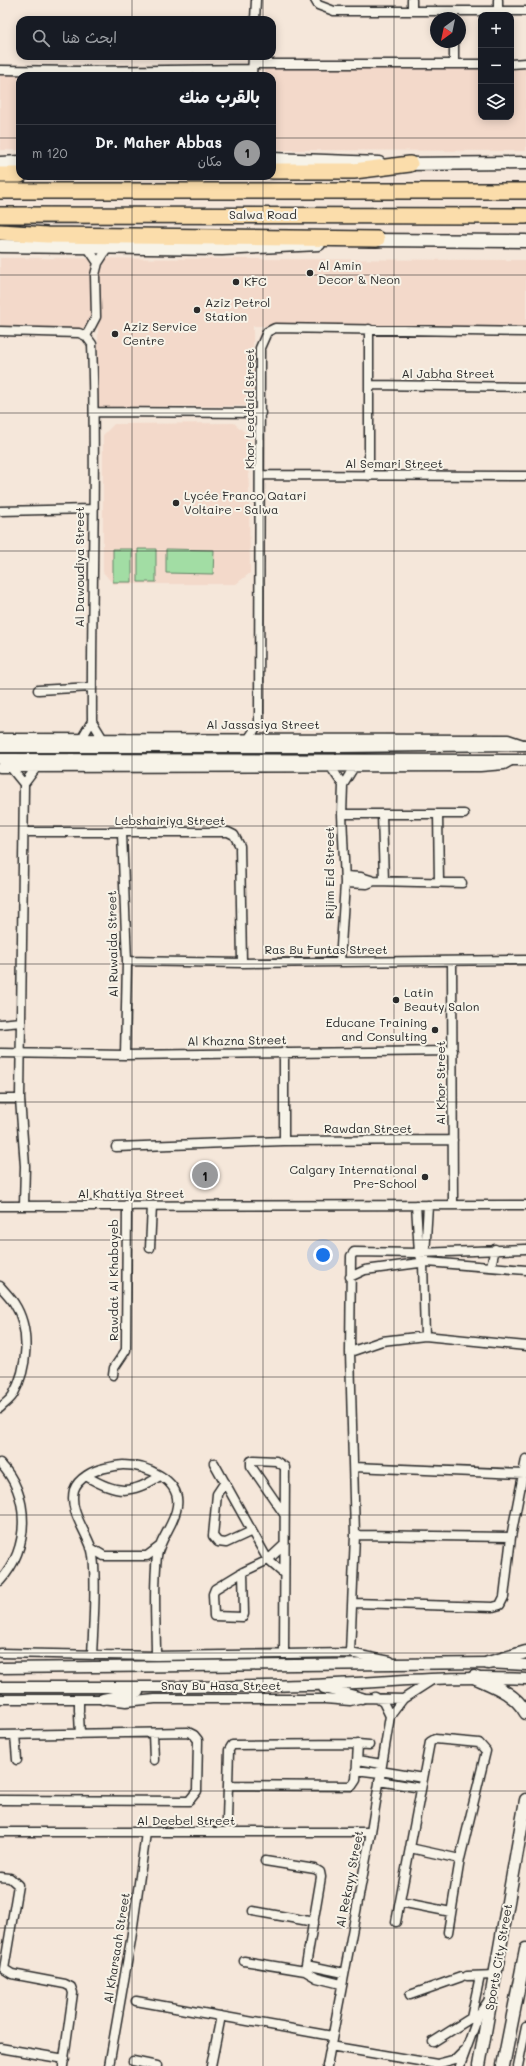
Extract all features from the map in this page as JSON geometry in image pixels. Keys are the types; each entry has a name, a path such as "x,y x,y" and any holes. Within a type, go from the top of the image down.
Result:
{"highway":[{"path":"276,171 354,171 410,164"},
{"path":"0,175 16,175"},
{"name":"Salwa Road","path":"0,191 526,191"},
{"name":"Salwa Road","path":"0,215 526,216"},
{"path":"0,232 47,235 377,239"}],"main road":[{"path":"276,159 410,164 524,162"},
{"path":"0,163 16,162"},
{"path":"0,246 107,249 222,249 298,246 377,239 526,241"},
{"path":"488,1663 526,1652"},
{"path":"474,1677 510,1694 520,1704 526,1713"},
{"name":"Sports City Street","path":"479,2066 526,1800"},
{"name":"Sports City Street","path":"503,2066 526,1949"}],"street":[{"path":"255,16 256,0"},
{"path":"315,0 318,5 334,11 412,10 433,12"},
{"path":"412,0 412,10"},
{"path":"498,0 498,10"},
{"path":"466,13 498,10 526,11"},
{"path":"454,48 454,64"},
{"path":"514,64 526,63"},
{"path":"0,70 81,71 253,66 478,64"},
{"path":"88,248 98,263"},
{"path":"0,331 64,331 79,333 86,336 96,317 95,275 98,263 107,249"},
{"name":"Khor Leadaid Street","path":"259,722 261,475 260,348 267,332 275,328 526,332"},
{"path":"369,329 369,476"},
{"name":"Al Dawoudiya Street","path":"86,336 92,344 94,412 92,509 92,722"},
{"name":"Al Jabha Street","path":"370,385 526,387"},
{"path":"94,412 261,413"},
{"name":"Al Semari Street","path":"261,475 526,476"},
{"path":"0,511 92,509"},
{"path":"38,690 92,687"},
{"path":"82,738 92,722 104,738"},
{"path":"249,738 259,722 270,738"},
{"name":"Al Jassasiya Street","path":"0,738 508,738 526,745"},
{"path":"54,747 61,738"},
{"path":"216,746 225,738"},
{"path":"288,739 298,747"},
{"name":"Al Jassasiya Street","path":"0,747 526,745"},
{"path":"50,768 61,759"},
{"path":"0,760 526,760"},
{"path":"302,760 316,766"},
{"path":"0,768 316,766 493,767 504,765 513,760"},
{"path":"330,766 343,784"},
{"name":"Rijim Eid Street","path":"340,962 345,880 342,814 343,784 354,766"},
{"path":"11,768 24,784"},
{"path":"24,1205 25,1166 20,1099 22,1055 21,1022 24,784 36,768"},
{"path":"342,814 464,814"},
{"path":"438,814 439,882"},
{"path":"382,815 384,881"},
{"name":"Lebshairiya Street","path":"24,832 228,832 234,835 240,846 242,963"},
{"name":"Al Ruwaida Street","path":"122,833 127,961 125,1056"},
{"path":"345,880 367,884 374,881 462,883"},
{"name":"Ras Bu Funtas Street","path":"127,961 242,963 526,960"},
{"name":"Al Khor Street","path":"452,961 453,1205"},
{"path":"0,1024 21,1022"},
{"name":"Al Khazna Street","path":"0,1053 22,1055 125,1056 284,1052 453,1051"},
{"path":"284,1052 284,1141"},
{"path":"0,1099 20,1099"},
{"name":"Rawdan Street","path":"116,1147 284,1141 453,1140"},
{"name":"Rawdat Al Khabayeb","path":"113,1375 117,1363 126,1350 127,1205"},
{"path":"416,1205 423,1252"},
{"path":"425,1336 423,1252 428,1205"},
{"name":"Al Khattiya Street","path":"0,1206 526,1205"},
{"path":"150,1248 152,1206"},
{"path":"492,1266 495,1249"},
{"path":"350,1653 355,1535 350,1352 351,1256 354,1252 423,1252 526,1249"},
{"path":"350,1276 365,1270 423,1263 492,1266 526,1270"},
{"path":"0,1286 14,1304 22,1319 26,1348 22,1376 12,1396 0,1408"},
{"path":"350,1352 382,1341 425,1336 526,1346"},
{"path":"353,1603 493,1607 500,1605 504,1597 511,1537 526,1459"},
{"path":"284,1514 251,1466 254,1460 276,1461 282,1463 285,1467 283,1574 284,1653"},
{"path":"214,1462 268,1560 283,1574"},
{"path":"0,1463 8,1472 18,1491 23,1512 23,1526 18,1554 7,1573 0,1581"},
{"path":"92,1655 94,1566 91,1548 73,1506 74,1489 81,1478 102,1469 123,1465 148,1469 160,1476 176,1491 177,1506 158,1547 156,1566 156,1656"},
{"path":"354,1467 524,1474"},
{"path":"86,1476 101,1485 125,1491 143,1487 160,1476"},
{"path":"225,1482 217,1494 213,1536 218,1542 226,1543 252,1531"},
{"path":"355,1535 511,1537"},
{"path":"243,1572 243,1617 214,1616 212,1594 215,1589 243,1572 268,1560 284,1545"},
{"path":"91,1548 104,1556 147,1556 158,1547"},
{"path":"94,1566 104,1556"},
{"path":"147,1556 156,1566"},
{"name":"Snay Bu Hasa Street","path":"0,1653 156,1656 350,1653 404,1664"},
{"name":"Snay Bu Hasa Street","path":"1,1668 488,1663 526,1665"},
{"name":"Snay Bu Hasa Street","path":"0,1687 157,1688 306,1685 474,1677 526,1679"},
{"path":"403,1699 436,1678"},
{"path":"306,1685 341,1691 362,1698"},
{"path":"103,1699 157,1688"},
{"path":"375,1697 383,1702 390,1716"},
{"name":"Snay Bu Hasa Street","path":"0,1699 103,1699 119,1702 155,1699 325,1699 350,1702 362,1698 375,1697 403,1699"},
{"name":"Al Rekayy Street","path":"327,2066 341,1984 371,1832 390,1716 403,1699"},
{"path":"78,1700 80,1734"},
{"path":"152,1732 154,1760"},
{"path":"0,1735 188,1732 194,1735 198,1740 197,1791 189,1800 0,1800"},
{"path":"15,1735 16,1760"},
{"path":"396,1922 421,1788 432,1740 479,1743 486,1751 460,1859 448,1932"},
{"path":"227,1820 229,1750 232,1745 358,1744 369,1746"},
{"path":"228,1785 349,1786 355,1784 358,1744"},
{"path":"357,1760 380,1772 421,1788"},
{"path":"356,1770 423,1778"},
{"name":"Al Deebel Street","path":"0,1832 371,1832"},
{"name":"Al Kharsaah Street","path":"109,2066 131,1940 146,1833"},
{"path":"410,1848 460,1859"},
{"path":"265,1861 315,1869 320,1872 321,1877 314,1922 305,1968"},
{"path":"0,1877 10,1878 18,1885 4,1969 12,1974 65,1984 71,1988 73,1993 64,2063 0,2048"},
{"path":"400,1902 451,1912"},
{"path":"253,1911 314,1922"},
{"path":"244,1961 344,1973"},
{"path":"305,1968 317,1978 341,1984"},
{"path":"410,1994 464,1977 496,1975"},
{"path":"433,2042 471,2018 480,1976"},
{"path":"460,2066 464,2051 480,2014 492,1994"},
{"path":"136,2001 332,2036"},
{"path":"211,2066 221,2016"},
{"path":"518,2066 526,2027"},
{"path":"330,2046 439,2065 456,2059 464,2051"},
{"path":"133,2061 157,2066"}],"shaded area":[{"path":"478,68 478,120 514,120 514,68 526,68 526,151 276,150 276,72 264,72 264,69"},
{"path":"0,74 16,74 16,150 0,150"},
{"path":"0,258 526,260 526,327 253,326 254,406 98,407 98,328 0,328"},
{"name":"Lycée Franco Qatari Voltaire - Salwa","path":"234,423 248,435 250,573 236,584 113,584 103,572 103,435 114,424"}],"green space":[{"path":"113,549 132,549 132,582 113,582"},
{"path":"138,549 156,549 156,582 138,582"},
{"path":"166,549 214,550 213,574 166,573"}],"place":[{"name":"Al Amin Decor & Neon","path":"310,273"},
{"name":"KFC","path":"236,282"},
{"name":"Aziz Petrol Station","path":"197,310"},
{"name":"Aziz Service Centre","path":"115,334"},
{"name":"Lycée Franco Qatari Voltaire - Salwa","path":"176,503"},
{"name":"Latin Beauty Salon","path":"396,1000"},
{"name":"Educane Training and Consulting","path":"435,1030"},
{"name":"Dr. Maher Abbas","path":"205,1175"},
{"name":"Calgary International Pre-School","path":"425,1177"}]}
